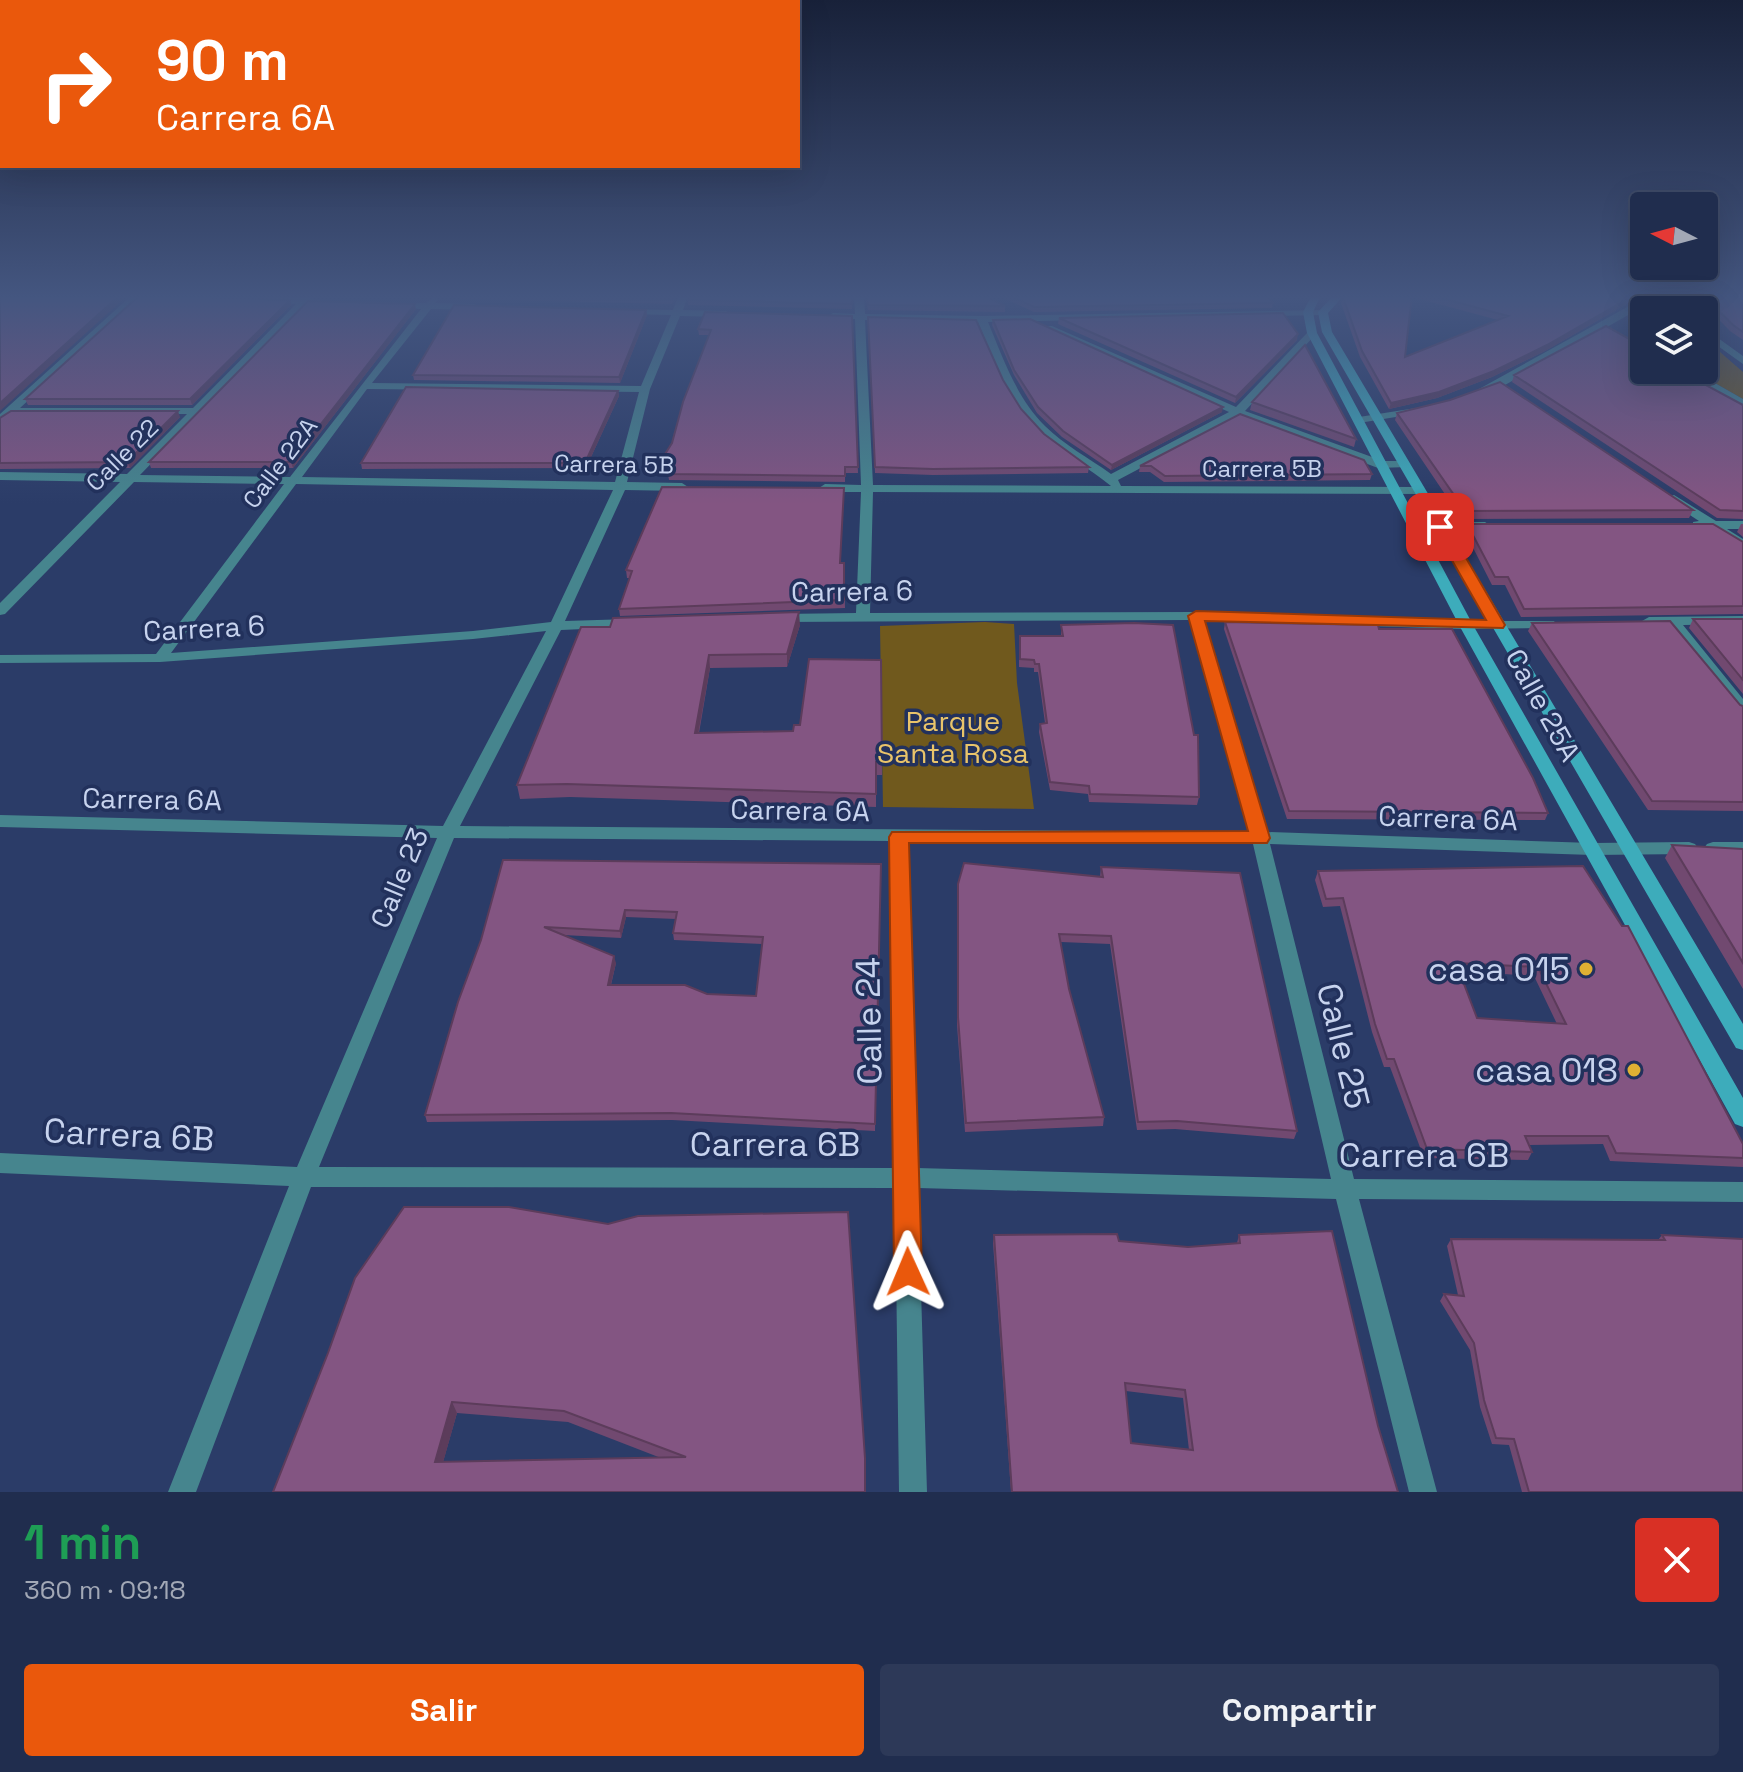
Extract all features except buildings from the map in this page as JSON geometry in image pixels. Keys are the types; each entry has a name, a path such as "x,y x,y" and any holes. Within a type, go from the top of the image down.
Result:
{"street":[{"path":"0,420 61,365"},
{"name":"Calle 22","path":"0,611 243,365"},
{"name":"Calle 22A","path":"160,658 381,365"},
{"name":"Calle 23","path":"182,1492 304,1177 448,832 556,626 620,487 645,389 655,365"},
{"path":"860,365 867,489 863,616"},
{"path":"1002,365 1027,413 1056,441 1123,489"},
{"path":"1132,365 1238,412 1382,465 1404,464"},
{"path":"1110,479 1238,412 1282,365"},
{"name":"Calle 25A","path":"1329,365 1466,625 1743,1118"},
{"name":"Calle 25A","path":"1346,365 1743,1042"},
{"path":"1474,393 1501,383 1534,365"},
{"path":"1501,383 1515,392"},
{"path":"1708,384 1743,404"},
{"path":"364,386 645,389"},
{"path":"1359,420 1433,407"},
{"path":"10,411 198,411"},
{"name":"Carrera 5B","path":"0,476 697,487"},
{"name":"Carrera 5B","path":"805,488 1420,491"},
{"path":"1661,490 1743,545"},
{"path":"1683,525 1743,525"},
{"path":"1414,526 1501,526"},
{"name":"Carrera 6","path":"771,619 1196,616 1466,625 1561,623"},
{"name":"Calle 25","path":"1196,616 1260,838 1345,1189 1423,1492"},
{"path":"1640,621 1743,620"},
{"path":"1672,621 1743,709"},
{"name":"Carrera 6","path":"0,659 160,658 556,626 648,623"},
{"name":"Carrera 6A","path":"0,821 448,832 1260,838 1592,849 1743,848"},
{"name":"Calle 24","path":"899,837 913,1492"},
{"name":"Carrera 6B","path":"0,1163 304,1177 906,1178 1345,1189 1743,1192"}],"green space":[{"path":"1718,365 1735,365 1743,372 1743,399 1717,384"},
{"name":"Parque Santa Rosa","path":"985,622 1014,624 1017,683 1034,809 883,807 880,626"}],"place":[{"name":"casa 015","path":"1586,969"},
{"name":"casa 018","path":"1634,1070"}],"route":[{"path":"908,1272 899,837 1260,838 1196,616 1497,625 1440,527"}]}
